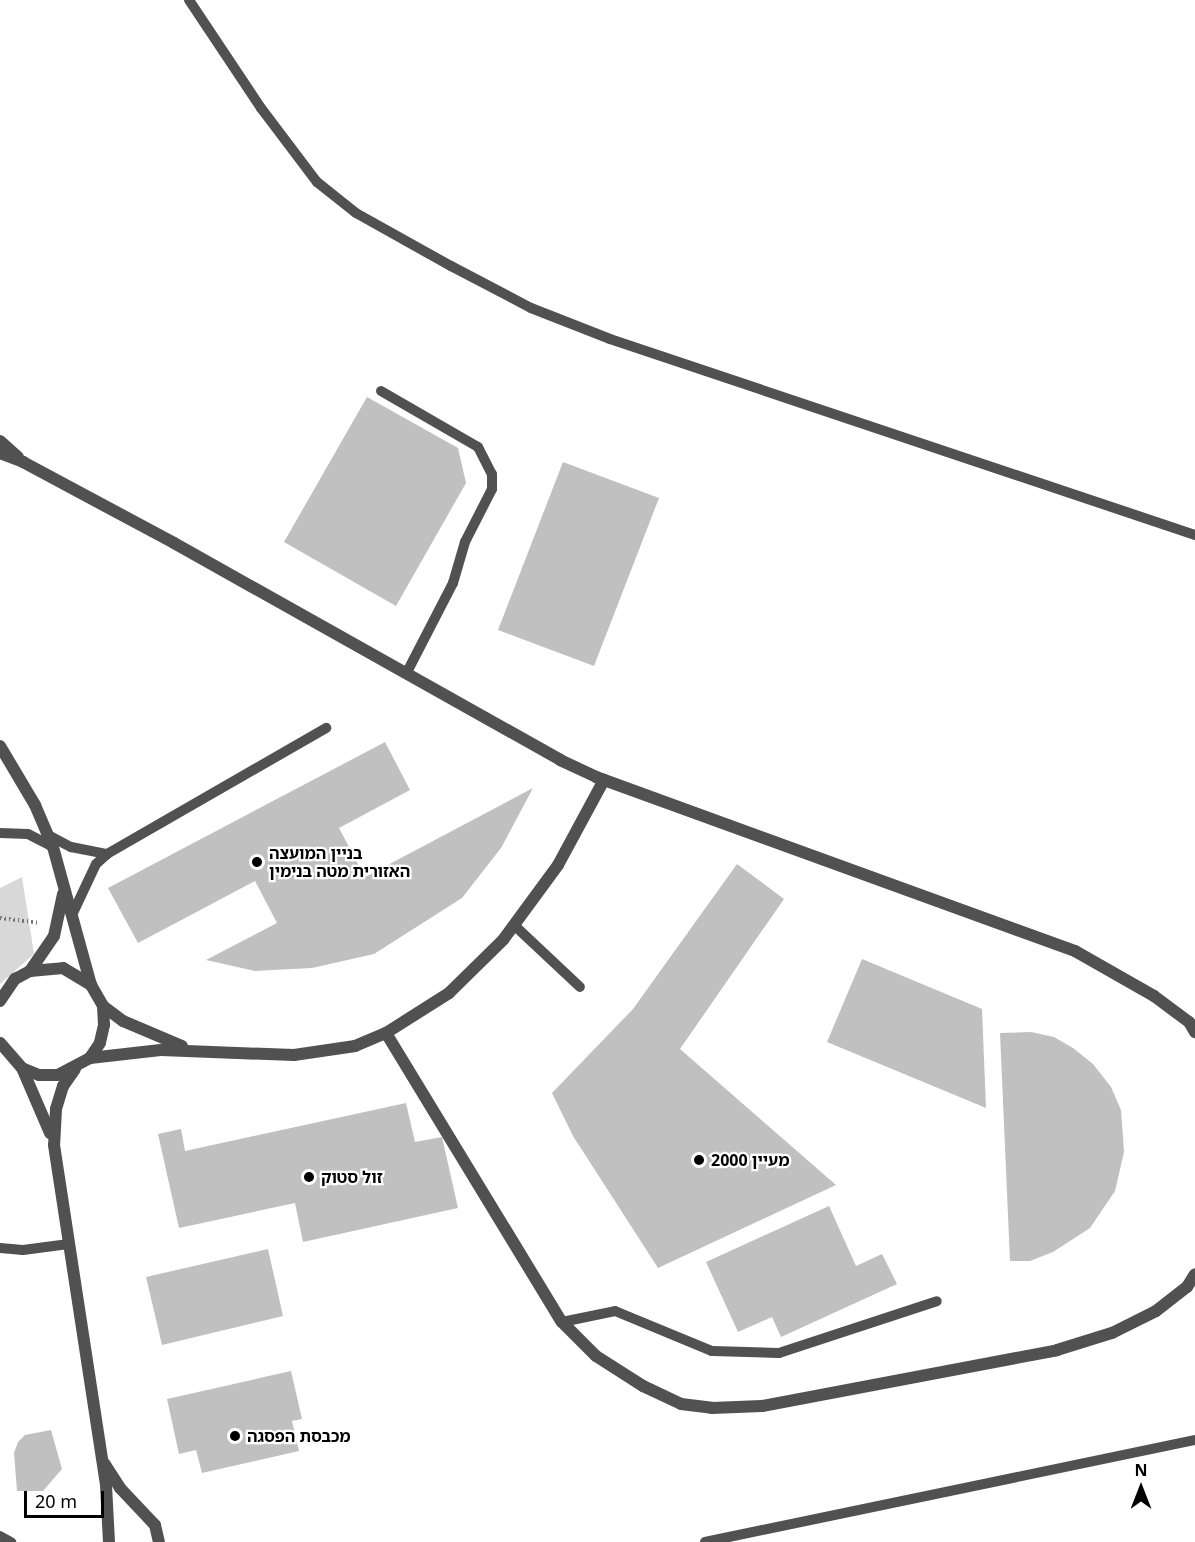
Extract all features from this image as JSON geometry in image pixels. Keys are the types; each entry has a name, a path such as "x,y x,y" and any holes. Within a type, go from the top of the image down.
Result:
{"street":[{"path":"0,441 23,462"},
{"path":"0,453 23,462 560,760 604,780 1075,951 1154,996 1189,1022 1195,1032"},
{"path":"0,746 51,841 91,985 102,1006 104,1025 100,1043 90,1058 75,1070 63,1086 56,1109 54,1145"},
{"path":"90,1058 126,1052 197,1050 294,1055 355,1046 386,1033 449,993 515,926 558,865 604,780"},
{"path":"1,996 30,971 57,927 63,880"},
{"path":"30,971 63,968 91,985"},
{"path":"102,1006 148,1033 197,1050"},
{"path":"386,1033 562,1322 596,1356 643,1386 681,1404 712,1408 762,1406 1057,1350 1112,1334 1156,1311 1187,1287 1195,1274"},
{"path":"0,1043 4,1055 22,1068 48,1075 75,1070"},
{"path":"22,1068 37,1095 54,1145 102,1460 109,1542"},
{"path":"102,1460 120,1488 154,1525 159,1542"}],"lane":[{"path":"189,0 261,108 317,182 356,213 451,266 531,308 610,339 1195,535"},
{"path":"381,390 478,447 492,474 492,489 465,542 453,583 406,674"},
{"path":"72,915 92,871 107,854 326,728"},
{"path":"0,833 28,834 71,848 107,854"},
{"path":"515,926 580,987"},
{"path":"0,1248 23,1250 69,1244"},
{"path":"562,1322 615,1311 712,1351 779,1353 937,1301"},
{"path":"705,1542 1195,1440"},
{"path":"0,1536 11,1542"}],"path":[{"path":"0,918 57,927"}],"shaded area":[{"path":"22,877 34,954 0,984 0,888"}],"building":[{"path":"367,397 458,448 466,483 396,606 284,542"},
{"path":"563,462 659,498 594,666 498,630"},
{"name":"בניין המועצה האזורית מטה בנימין","path":"385,742 410,790 339,828 365,877 533,788 501,848 462,898 374,954 312,968 255,971 206,960 277,923 255,881 138,943 108,888"},
{"name":"מעיין 2000","path":"737,864 784,899 680,1049 836,1185 658,1268 573,1136 552,1093 633,1009"},
{"path":"862,959 982,1009 986,1108 827,1042"},
{"path":"1031,1032 1054,1037 1073,1048 1093,1064 1111,1087 1121,1110 1124,1152 1115,1191 1090,1228 1053,1252 1030,1261 1010,1261 1000,1033"},
{"name":"זול סטוק","path":"406,1103 415,1142 442,1137 458,1208 303,1242 295,1203 179,1228 158,1134 181,1129 185,1151"},
{"path":"829,1206 856,1266 882,1254 897,1284 781,1337 772,1317 738,1332 706,1262"},
{"path":"268,1249 283,1316 162,1345 146,1277"},
{"name":"מכבסת הפסגה","path":"291,1371 302,1419 292,1421 299,1451 202,1473 196,1450 179,1454 167,1399"},
{"path":"51,1430 62,1469 43,1491 17,1491 14,1453 18,1442 25,1435"}],"place":[{"name":"בניין המועצה האזורית מטה בנימין","path":"257,862"},
{"name":"מעיין 2000","path":"699,1160"},
{"name":"זול סטוק","path":"309,1177"},
{"name":"מכבסת הפסגה","path":"235,1436"}]}
